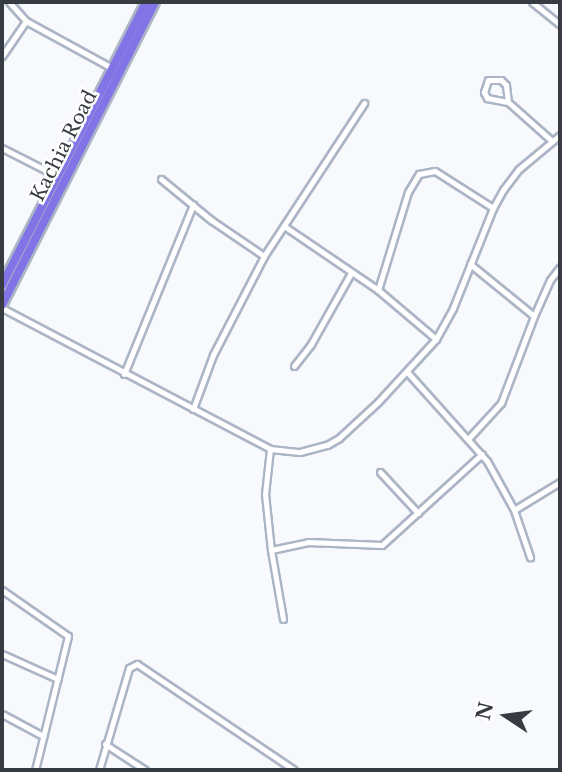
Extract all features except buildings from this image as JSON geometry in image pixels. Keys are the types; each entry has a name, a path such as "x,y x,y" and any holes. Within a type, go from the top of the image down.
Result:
{"highway":[{"name":"Kachia Road","path":"2,285 146,2"},
{"name":"Kachia Road","path":"2,306 155,2"}],"street":[{"path":"9,2 26,21 112,68"},
{"path":"532,2 560,24"},
{"path":"2,56 26,21"},
{"path":"508,102 506,85 501,79 488,80 484,92 487,99 508,102 552,141"},
{"path":"193,409 213,355 264,256 364,103"},
{"path":"2,306 124,374 270,449 300,452 327,445 408,373 436,339 453,308 493,208 519,169 560,135"},
{"path":"2,148 57,176"},
{"path":"378,290 408,192 419,174 435,171 493,208"},
{"path":"161,179 264,256"},
{"path":"124,374 193,205"},
{"path":"284,226 378,290 436,339"},
{"path":"470,264 534,316"},
{"path":"468,439 501,402 534,316 550,280 560,267"},
{"path":"294,366 351,273"},
{"path":"408,373 482,454 514,510 530,557"},
{"path":"270,449 265,494 283,619"},
{"path":"271,550 308,542 382,545 482,454"},
{"path":"380,472 418,513"},
{"path":"514,510 560,482"},
{"path":"2,590 66,633 68,641 35,770"},
{"path":"2,654 58,679"},
{"path":"99,770 104,744 129,668 137,664 294,770"},
{"path":"2,714 43,736"},
{"path":"104,744 145,770"}]}
